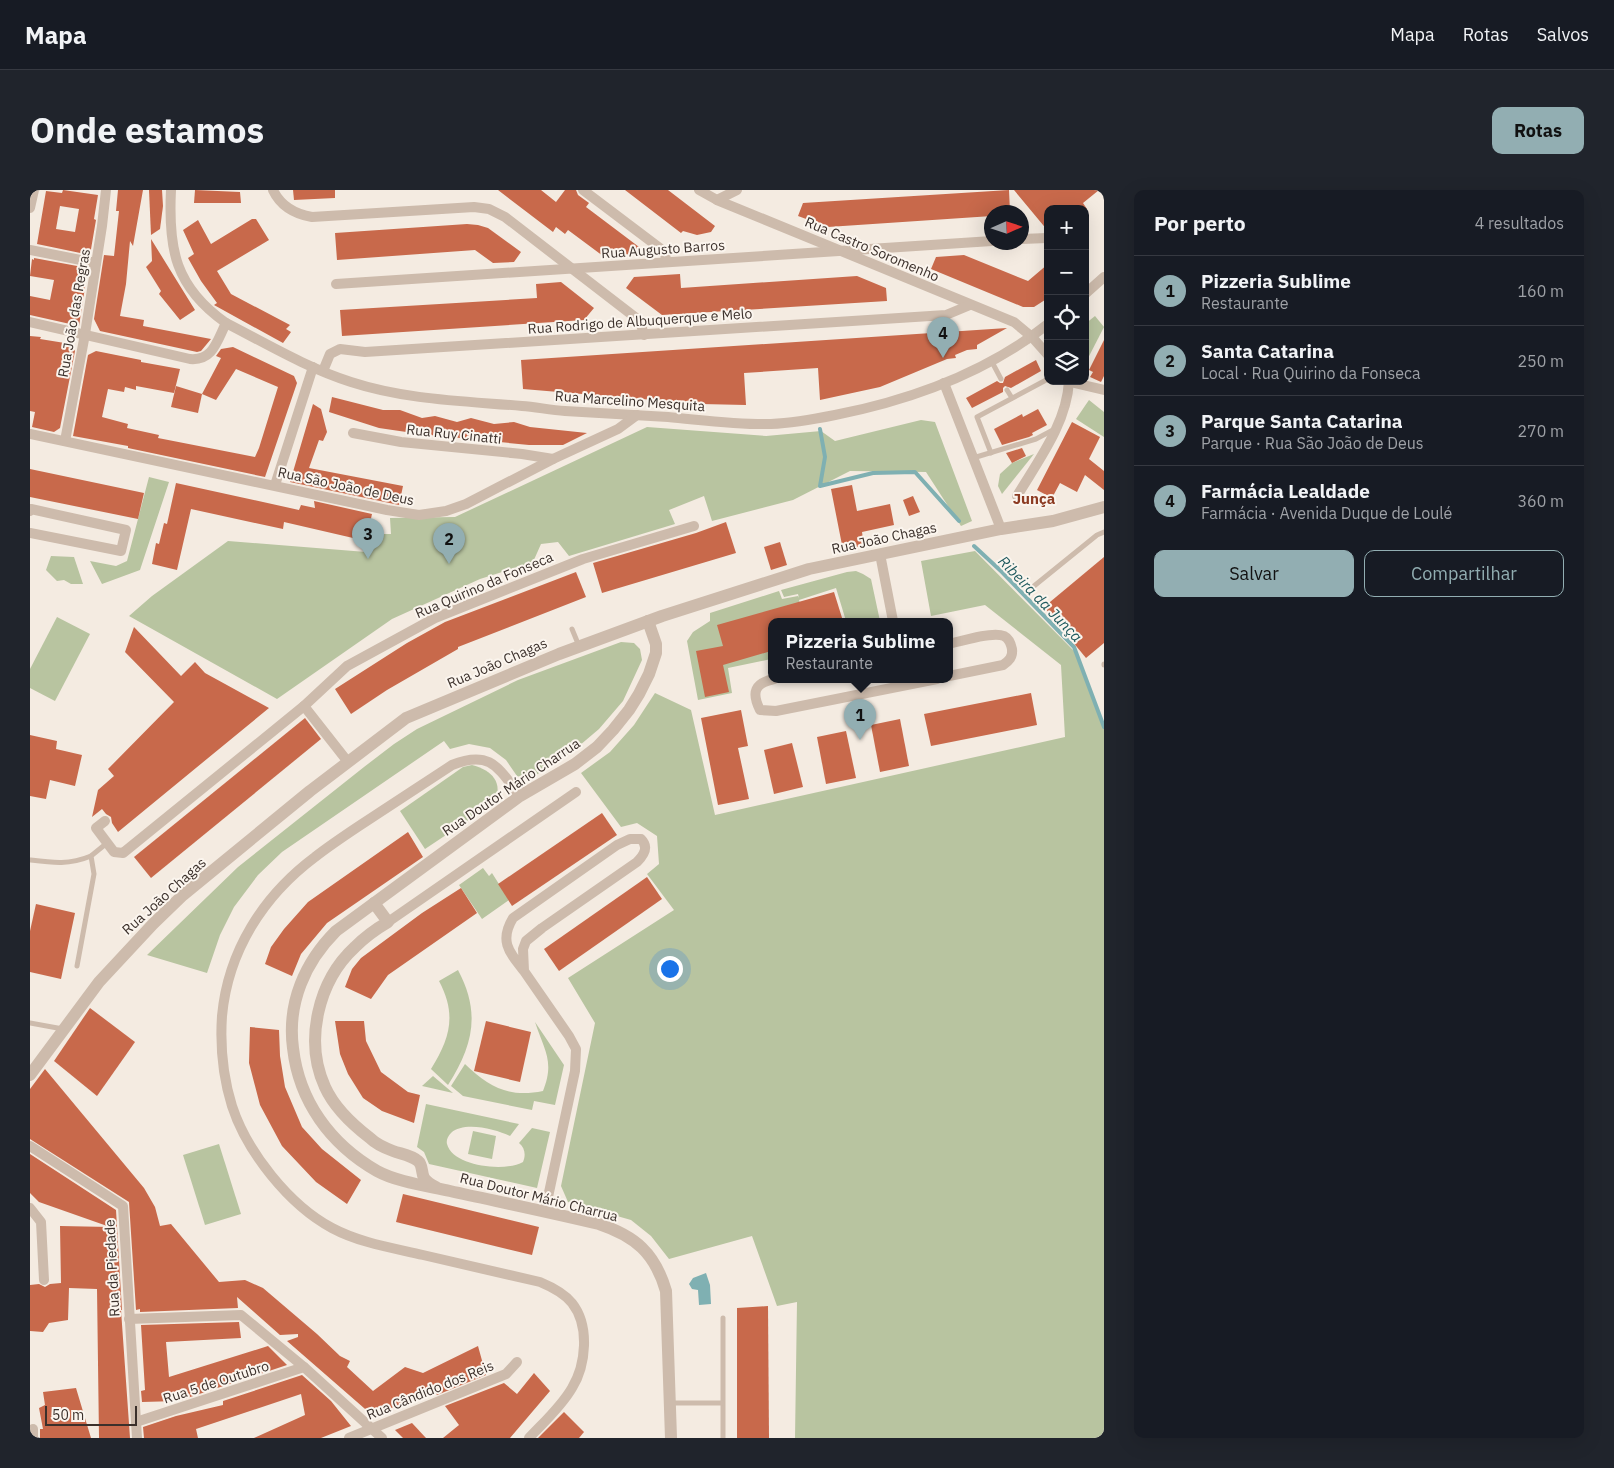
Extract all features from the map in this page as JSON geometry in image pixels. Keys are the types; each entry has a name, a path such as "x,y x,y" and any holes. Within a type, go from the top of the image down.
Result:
{"street":[{"path":"30,208 34,190"},
{"name":"Rua João das Regras","path":"65,441 85,334 106,190"},
{"name":"Rua Marcelino Mesquita","path":"171,190 172,244 177,265 196,296 210,311 226,323 318,369 352,382 404,395 482,404 720,422 772,424 814,419 868,408 912,395 992,362 1044,327"},
{"path":"273,190 279,200 290,210 312,217 474,207 489,209 505,217 640,321 644,335"},
{"path":"583,190 666,252 666,262"},
{"name":"Rua Castro Soromenho","path":"699,190 717,200 1014,322 1032,336 1044,350"},
{"path":"717,200 737,190"},
{"path":"1029,239 1044,238"},
{"name":"Rua Augusto Barros","path":"336,284 984,241"},
{"path":"30,250 96,263"},
{"path":"1089,290 1104,277"},
{"name":"Rua Rodrigo de Albuquerque e Melo","path":"275,485 318,369 330,354 340,349 365,352 946,315 970,305"},
{"path":"30,322 199,360 205,358 210,353 226,323"},
{"path":"944,383 1001,529"},
{"path":"1018,496 1063,414 1069,385"},
{"path":"1083,385 1104,390"},
{"name":"Rua São João de Deus","path":"30,434 387,510 419,515 446,511 466,504 553,459 618,429 637,415"},
{"name":"Rua Ruy Cinatti","path":"353,433 402,442 522,454 553,459"},
{"name":"Rua João Chagas","path":"30,1075 63,1029 115,963 171,906 310,791 406,718 579,647 648,622 810,570 1001,529 1053,521 1104,507"},
{"path":"30,511 30,509 126,530 121,551 30,533"},
{"name":"Rua Quirino da Fonseca","path":"107,843 114,852 123,853 304,706 347,666 435,618 583,560 694,526"},
{"path":"880,554 892,618"},
{"name":"Rua Doutor Mário Charrua","path":"648,622 656,644 656,653 649,674 639,694 613,730 597,747 575,764 520,796 336,931 322,944 310,962 294,1007 292,1023 295,1065 300,1084 310,1104 322,1124 335,1139 379,1172 437,1188 599,1224 629,1236 647,1252 663,1279 666,1291 671,1438"},
{"path":"953,643 994,635 1003,636 1011,646 1012,654 1009,661 1003,665 953,675"},
{"path":"768,680 761,682 756,690 755,698 760,710 776,710 899,683"},
{"path":"304,706 348,762"},
{"path":"520,796 497,767 490,762 466,760 452,765 314,857 264,907 246,933 231,968 226,986 221,1043 230,1098 235,1115 254,1152 278,1183 316,1217 332,1228 372,1243 528,1279 552,1287 572,1303 582,1325 584,1342 582,1365 572,1388 545,1421 528,1438"},
{"path":"437,1188 426,1180 419,1161 380,1146 358,1127 335,1102 326,1088 318,1067 316,1028 318,1010 335,972 353,948 371,933 576,792"},
{"path":"105,821 96,828 107,843"},
{"path":"524,971 522,958 526,941 637,862 645,851 646,845 641,839 630,839 617,844 512,918 507,927 505,935 506,945 576,1048 575,1071 544,1211"},
{"path":"374,903 388,922"},
{"path":"356,915 371,933"},
{"name":"Rua da Piedade","path":"30,1146 123,1206 137,1438"},
{"path":"404,1180 414,1174 419,1161"},
{"path":"30,1208 41,1222 44,1280"},
{"path":"129,1319 241,1315 304,1367 382,1438"},
{"name":"Rua Cândido dos Reis","path":"348,1438 506,1374 517,1362"},
{"name":"Rua 5 de Outubro","path":"136,1422 304,1367"}],"lane":[{"path":"992,362 1001,379"},
{"path":"991,453 977,417 1044,381"},
{"path":"1007,390 1012,398"},
{"path":"973,458 1036,439 1056,429"},
{"path":"1034,586 1096,535 1104,532"},
{"path":"572,629 579,647"},
{"path":"30,860 61,864 73,862 91,856 107,843"},
{"path":"77,966 94,874 91,856"},
{"path":"30,1023 63,1029"},
{"path":"722,1318 723,1438"},
{"path":"670,1403 722,1403"}],"green space":[{"path":"1095,316 1104,327 1089,356 1089,340 1089,321"},
{"path":"1089,400 1104,412 1104,437 1076,419"},
{"path":"921,420 935,422 972,521 961,526 926,472 850,471 793,500 712,521 704,496 669,510 675,524 569,556 558,542 541,544 533,562 480,579 392,619 277,699 129,616 152,596 228,541 366,552 376,534 391,534 390,518 455,517 647,427 766,436 821,431 835,441"},
{"path":"1034,454 1002,494 998,486 1000,474 1012,463"},
{"path":"149,477 169,482 140,570 102,584 90,561 116,566 127,561"},
{"path":"975,551 1074,651 1104,727 1104,1438 795,1438 797,1302 777,1306 752,1236 669,1259 651,1236 631,1220 568,1202 561,1186 595,1023 568,978 674,910 647,874 659,864 657,836 637,823 621,827 581,773 610,752 634,725 655,693 691,710 715,815 1065,737 1061,665 985,605 931,616 921,561"},
{"path":"51,556 74,557 83,584 71,584 64,580 57,581 46,570"},
{"path":"856,571 871,579 879,618 845,618 836,588 799,600 804,618 768,618 768,660 728,668 732,693 698,700 687,641 693,632 710,621 710,613 779,591 782,599 798,596 799,598 798,594 784,597 781,590"},
{"path":"57,617 90,634 55,701 30,688 30,669"},
{"path":"621,642 634,643 640,649 642,660 623,701 599,729 573,751 533,777 525,778 517,776 506,760 490,748 469,744 450,749 444,741 282,852 258,875 234,907 220,935 207,973 147,955 238,867 394,744 417,729 518,680"},
{"path":"472,765 485,770 494,778 498,789 494,803 425,849 400,811 463,767"},
{"path":"483,868 489,876 492,873 509,900 482,919 459,885"},
{"path":"458,970 470,1001 471,1029 463,1057 448,1085 431,1069 443,1047 449,1026 448,1005 439,981"},
{"path":"535,1022 564,1065 555,1105 534,1101 532,1110 463,1096 451,1086 465,1064 483,1079 500,1089 520,1093 543,1091 548,1063 545,1048"},
{"path":"433,1076 453,1093 422,1086"},
{"path":"426,1104 519,1124 510,1136 480,1127 464,1127 451,1133 447,1144 451,1152 459,1158 481,1165 505,1167 523,1162 523,1147 519,1143 532,1128 550,1132 537,1188 429,1164 424,1152 417,1147"},
{"path":"473,1131 496,1136 492,1159 468,1154"},
{"path":"219,1144 241,1214 205,1225 183,1155"}],"water":[{"path":"706,1273 710,1285 711,1304 699,1305 698,1290 692,1289 689,1284 693,1278"}],"building":[{"path":"63,190 98,195 90,255 37,244 46,191 62,193","holes":["60,206 79,209 75,232 56,229"]},
{"path":"118,190 143,190 133,246 130,241 126,284 120,316 144,320 143,326 211,339 201,351 197,352 100,331 94,319 104,255 114,256 119,211 116,211"},
{"path":"149,190 162,190 163,206 160,229 151,235"},
{"path":"195,190 240,192 241,203 194,203"},
{"path":"293,190 335,190 335,198 294,200"},
{"path":"498,190 541,190 556,202 565,190 576,190 578,195 589,203 586,207 647,253 603,256 568,230 565,234 556,227 553,232"},
{"path":"625,190 668,190 715,226 711,232 697,235 683,231 681,233"},
{"path":"1009,190 1010,205 984,205 984,217 828,227 798,216 803,203"},
{"path":"1014,190 1099,190 1083,203 1084,205 1044,205 1044,226 1029,208 1029,205 1026,205"},
{"path":"252,219 256,219 269,240 217,271 231,294 290,325 286,329 291,332 283,343 214,305 217,303 201,281 188,258 194,254 183,230 198,220 211,244"},
{"path":"467,224 488,228 521,252 514,262 493,263 475,250 337,260 335,233"},
{"path":"151,239 195,310 180,320 159,294 161,291 146,267 152,261"},
{"path":"964,255 1028,281 1044,267 1044,301 1034,307 1023,307 931,269 936,257"},
{"path":"34,258 88,268 79,326 30,315 30,296 50,300 54,280 30,276 32,259 34,260"},
{"path":"680,274 681,288 857,276 886,288 887,301 662,315 626,288 634,277"},
{"path":"561,282 594,308 584,320 342,336 340,310 537,298 536,284"},
{"path":"1007,328 977,345 977,349 967,350 955,355 956,358 947,359 880,387 820,400 818,368 744,373 746,405 701,404 523,389 521,360"},
{"path":"30,336 71,344 75,351 60,428 54,432 32,427 35,412 30,411"},
{"path":"1104,340 1104,376 1101,382 1090,377 1093,372 1089,370"},
{"path":"233,347 294,376 297,383 265,477 128,448 128,446 73,436 88,355 96,351 180,369 174,393 136,386 136,390 125,387 124,392 108,389 102,417 128,424 127,428 159,435 158,438 255,457 278,387 236,369 216,400 202,394 221,358 216,356 221,349"},
{"path":"1036,360 1041,371 1011,388 1005,386 1003,392 972,408 966,398 997,381 1003,383 1005,377"},
{"path":"176,386 202,394 198,413 171,407"},
{"path":"332,397 383,410 400,410 422,418 435,416 457,422 471,418 494,424 514,422 530,427 587,433 563,445 529,445 420,434 379,428 329,412"},
{"path":"313,404 321,409 327,432 323,441 319,440 309,468 403,486 399,505 290,482"},
{"path":"1038,409 1047,425 1032,433 1033,435 1029,437 1002,445 994,429 1022,414 1023,417"},
{"path":"1072,422 1100,437 1089,459 1104,471 1104,490 1085,475 1077,492 1060,483 1052,498 1037,490"},
{"path":"1022,448 1026,456 1012,463 1006,453"},
{"path":"30,469 144,493 138,519 30,497"},
{"path":"176,483 299,510 301,505 315,508 314,501 372,514 366,541 284,522 283,529 191,509 177,570 152,564 156,543 159,544 164,523 167,524"},
{"path":"852,485 857,511 890,504 894,525 862,532 864,546 843,550 831,489"},
{"path":"913,496 920,512 909,516 903,500"},
{"path":"726,522 736,553 602,593 593,563 696,533"},
{"path":"780,542 787,565 771,570 764,547"},
{"path":"1104,557 1104,643 1086,658 1044,607"},
{"path":"576,572 586,597 458,647 458,649 387,690 351,714 335,689 407,643 445,622"},
{"path":"834,592 842,618 768,618 768,652 723,665 729,692 705,697 696,651 723,646 717,625"},
{"path":"134,627 181,676 195,662 205,673 269,708 118,832 112,823 111,817 102,809 92,817 98,790 114,776 108,769 174,702 125,652"},
{"path":"1031,693 1037,725 931,746 924,714"},
{"path":"741,710 748,746 738,748 749,799 718,805 701,718"},
{"path":"305,718 321,739 151,878 134,857"},
{"path":"900,719 909,766 880,772 871,725"},
{"path":"846,731 856,778 826,784 817,737"},
{"path":"30,735 57,741 56,749 82,755 75,786 50,780 46,799 30,796"},
{"path":"792,743 803,787 774,794 764,750"},
{"path":"602,813 617,835 512,906 498,884"},
{"path":"408,832 423,857 327,923 301,954 292,976 265,964 271,947 308,902"},
{"path":"647,877 662,899 559,971 544,949"},
{"path":"461,888 477,913 388,975 371,999 345,987 352,969 361,958 422,913"},
{"path":"36,904 75,913 61,979 30,972 30,931"},
{"path":"90,1008 135,1042 97,1096 54,1061"},
{"path":"335,1021 364,1021 366,1041 381,1072 408,1092 420,1095 414,1123 382,1111 363,1098 348,1074 340,1054"},
{"path":"486,1021 531,1032 520,1082 474,1071"},
{"path":"250,1027 279,1030 280,1056 285,1087 302,1127 322,1149 361,1180 347,1204 316,1182 282,1146 260,1105 249,1063"},
{"path":"45,1069 144,1188 155,1207 160,1226 171,1224 219,1282 245,1280 263,1288 340,1356 350,1361 347,1367 373,1391 405,1367 423,1373 478,1346 486,1375 437,1395 435,1392 372,1415 287,1341 298,1337 298,1334 280,1335 237,1297 238,1308 140,1312 140,1309 136,1310 129,1202 30,1139 30,1089"},
{"path":"30,1154 116,1210 130,1438 99,1438 97,1289 69,1288 68,1320 49,1323 43,1332 30,1331 30,1285 39,1284 45,1287 50,1284 61,1283 60,1226 110,1227 39,1202 30,1193"},
{"path":"403,1194 539,1227 532,1255 396,1222"},
{"path":"768,1306 769,1438 737,1438 737,1308"},
{"path":"239,1322 241,1338 166,1342 169,1377 268,1346 287,1365 178,1401 142,1402 141,1391 145,1390 141,1325"},
{"path":"534,1373 550,1391 510,1438 443,1438 459,1425 445,1406 504,1383 517,1394"},
{"path":"302,1375 331,1401 351,1426 321,1438 254,1438 305,1415 301,1394 196,1429 198,1438 144,1438 143,1427 176,1416 223,1405 223,1401"},
{"path":"76,1388 91,1438 40,1438 40,1429 43,1429 39,1408 45,1405 43,1392"},
{"path":"564,1412 584,1432 579,1438 538,1438"},
{"path":"412,1423 426,1438 403,1438 395,1430"}],"waterway":[{"name":"Ribeira da Junça","path":"820,429 825,457 820,486 873,473 915,472 959,521"},
{"name":"Ribeira da Junça","path":"974,546 1002,572 1074,647 1104,727"}],"place":[{"name":"Farmácia Lealdade","path":"943,358"},
{"name":"Parque Santa Catarina","path":"368,559"},
{"name":"Santa Catarina","path":"449,564"},
{"name":"Pizzeria Sublime","path":"860,740"}],"district":[{"name":"Junça","path":"1034,499"}]}
